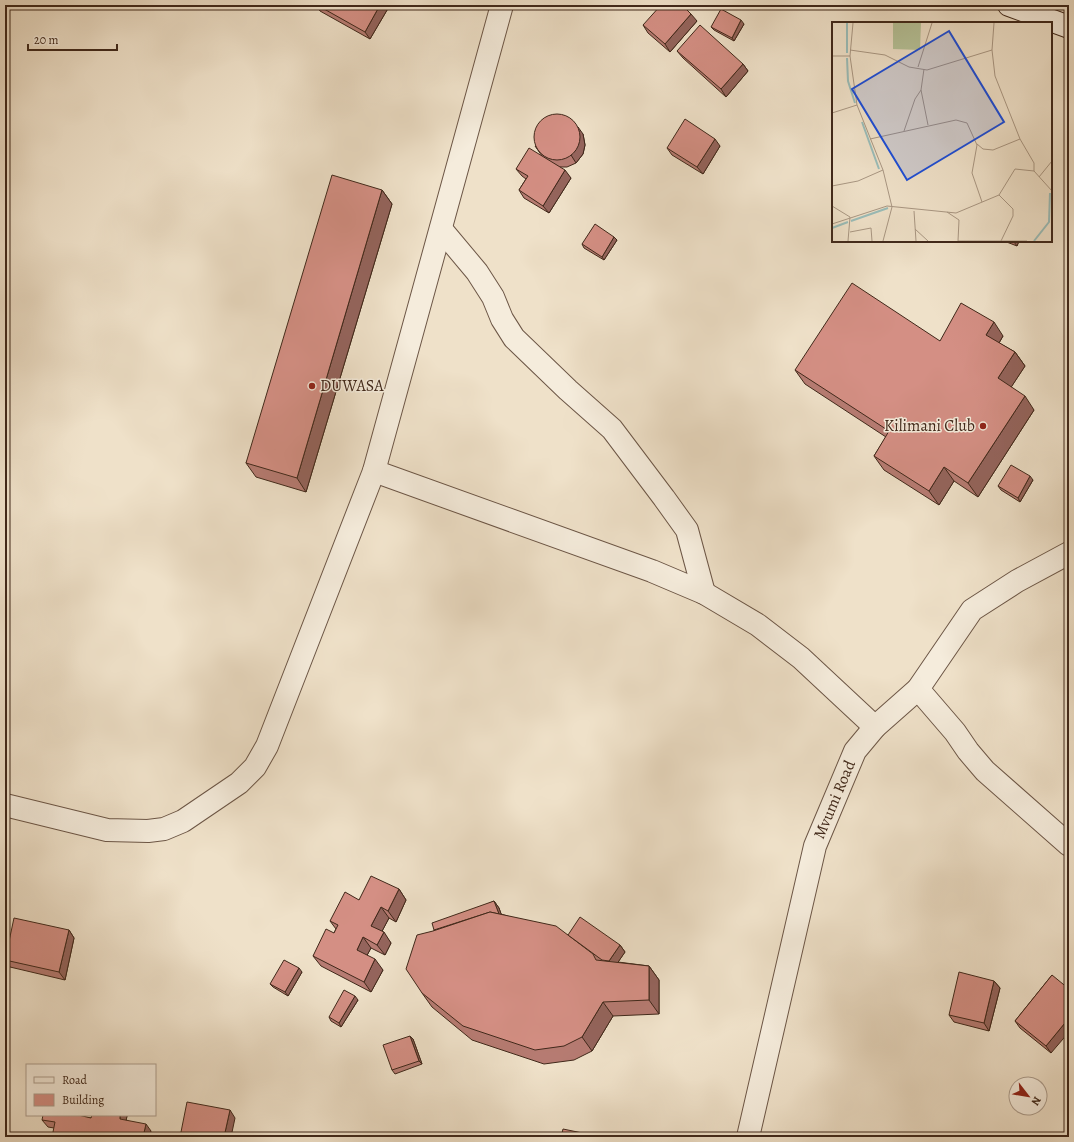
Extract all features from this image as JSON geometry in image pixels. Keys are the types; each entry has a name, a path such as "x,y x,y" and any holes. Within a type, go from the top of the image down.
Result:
{"street":[{"path":"5,805 107,830 148,831 164,829 183,821 239,782 254,767 267,746 374,471 502,5"},
{"path":"1010,5 1069,27"},
{"path":"441,229 477,272 493,296 502,319 514,338 568,390 612,428 649,477 687,530 704,593"},
{"path":"374,471 652,571 704,593 758,625 801,658 875,727"},
{"name":"Mvumi Road","path":"748,1137 816,846 855,751 875,727 918,689 972,610 1017,581 1069,553"},
{"path":"918,689 955,732 968,751 985,771 1069,845"}],"building":[{"path":"317,5 380,5 365,32"},
{"path":"661,5 682,5 691,14 665,44 643,25"},
{"path":"721,9 741,20 732,38 711,27"},
{"path":"700,25 743,64 721,89 677,51"},
{"path":"557,114 570,118 576,124 580,137 576,150 570,156 557,160 544,156 538,150 534,137 538,124 544,118"},
{"path":"685,119 715,139 697,167 667,148"},
{"path":"529,148 565,170 543,206 519,190 528,176 516,169"},
{"path":"332,175 382,190 297,478 246,463"},
{"path":"595,224 614,237 602,257 582,244"},
{"path":"852,283 940,341 961,303 994,322 986,335 1015,352 998,378 1025,396 968,483 944,467 929,491 874,456 889,431 795,370"},
{"path":"1011,465 1030,476 1018,498 998,486"},
{"path":"371,876 399,889 388,911 381,907 371,926 384,932 377,945 363,937 357,950 375,959 364,982 313,956 326,929 334,933 338,925 330,921 345,892 359,900"},
{"path":"494,901 499,914 490,912 434,930 432,923"},
{"path":"490,912 556,926 593,954 596,960 649,966 649,1000 603,1002 582,1037 564,1046 535,1050 463,1026 422,993 406,969 417,935"},
{"path":"580,917 620,945 609,961 602,960 568,935"},
{"path":"14,918 69,930 59,972 5,960"},
{"path":"284,960 299,968 285,992 270,984"},
{"path":"959,972 994,981 984,1023 949,1015"},
{"path":"1052,975 1069,989 1069,1018 1046,1046 1015,1021"},
{"path":"344,990 355,996 339,1023 329,1017"},
{"path":"410,1036 419,1061 392,1070 383,1045"},
{"path":"187,1102 230,1110 224,1137 180,1137"},
{"path":"43,1116 82,1116 91,1118 92,1116 120,1116 120,1119 146,1124 143,1137 52,1137 55,1122 42,1120"},
{"path":"563,1129 592,1135 591,1137 561,1137"}],"place":[{"name":"DUWASA","path":"312,386"},
{"name":"Kilimani Club","path":"983,426"}]}
